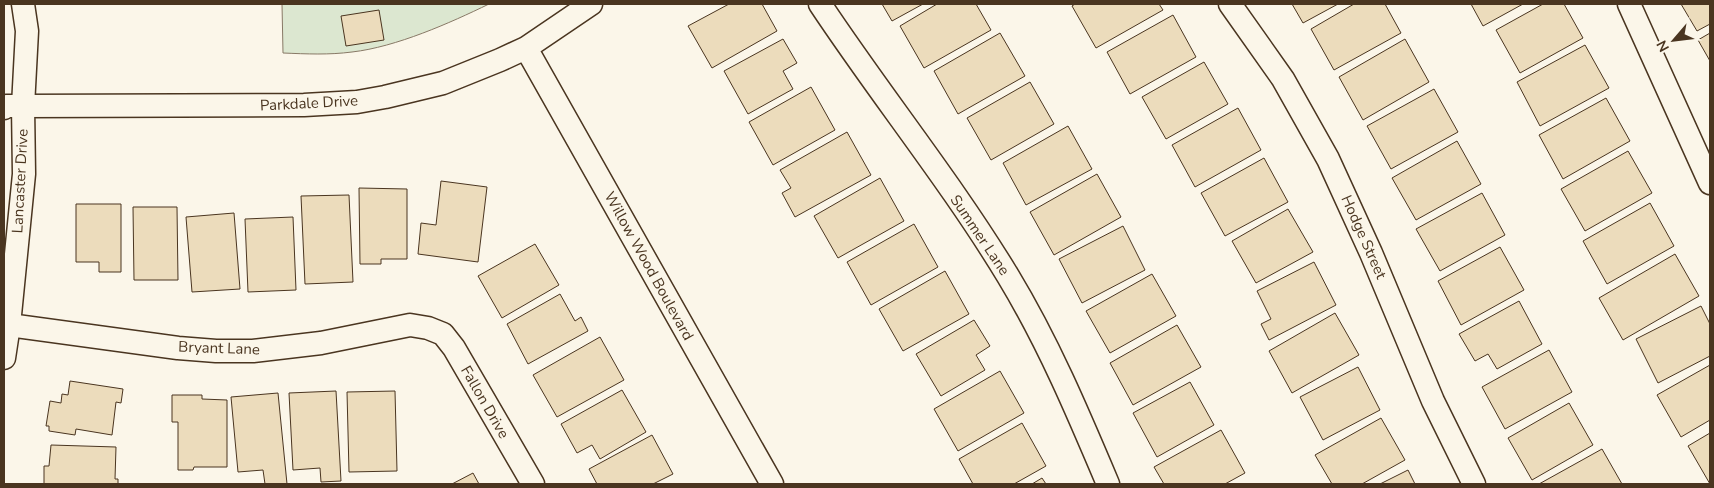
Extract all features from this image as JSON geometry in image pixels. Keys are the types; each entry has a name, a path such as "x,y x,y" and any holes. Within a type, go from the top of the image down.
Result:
{"street":[{"name":"Lancaster Drive","path":"4,358 24,174 9,106 27,31 23,4"},
{"name":"Parkdale Drive","path":"9,106 269,106 357,102 409,92 443,83 470,73 526,48 591,4"},
{"name":"Summer Lane","path":"820,4 977,228 1008,276 1062,377 1108,484"},
{"name":"Hodge Street","path":"1230,4 1283,79 1328,159 1354,213 1433,400 1474,484"},
{"path":"1629,4 1710,183"},
{"name":"Willow Wood Boulevard","path":"526,48 772,484"},
{"name":"Bryant Lane","path":"9,324 178,348 216,351 253,351 288,348 410,325 428,328"},
{"name":"Fallon Drive","path":"428,328 442,334 454,348 533,484"}],"green space":[{"path":"282,4 489,4 404,40 352,52 318,54 283,53"}],"building":[{"path":"729,4 762,4 777,31 712,68 688,26"},
{"path":"882,4 923,4 892,21"},
{"path":"937,4 976,4 991,30 924,68 900,26"},
{"path":"1075,4 1159,4 1163,10 1096,48 1072,6"},
{"path":"1292,4 1338,4 1303,23"},
{"path":"1354,4 1385,4 1401,33 1334,70 1311,29"},
{"path":"1471,4 1523,4 1483,26"},
{"path":"1543,4 1564,4 1583,38 1520,73 1496,30"},
{"path":"1681,4 1710,4 1710,24 1697,31"},
{"path":"379,10 384,40 346,46 341,16"},
{"path":"1173,15 1196,57 1130,94 1107,52"},
{"path":"1000,33 1025,76 958,114 934,71"},
{"path":"1710,33 1710,61 1698,40"},
{"path":"783,39 797,63 783,71 793,89 748,114 724,71"},
{"path":"1405,39 1429,82 1363,120 1339,77"},
{"path":"1585,45 1609,88 1540,126 1517,82"},
{"path":"1204,62 1228,104 1166,139 1142,97"},
{"path":"1030,82 1054,124 991,160 967,118"},
{"path":"811,87 835,130 773,165 749,122"},
{"path":"1434,89 1458,132 1391,169 1367,126"},
{"path":"1606,98 1630,141 1563,179 1539,135"},
{"path":"1238,108 1261,150 1195,187 1172,145"},
{"path":"1068,126 1092,169 1026,205 1003,163"},
{"path":"847,132 871,175 795,217 782,193 791,188 780,170"},
{"path":"1457,141 1481,184 1416,220 1392,178"},
{"path":"1628,151 1652,193 1585,231 1561,189"},
{"path":"1264,158 1288,202 1225,236 1201,193"},
{"path":"1097,174 1121,217 1054,255 1030,212"},
{"path":"880,178 904,221 838,258 814,216"},
{"path":"441,181 487,187 478,262 418,254 421,223 436,225"},
{"path":"359,188 407,189 407,259 381,259 381,264 360,264"},
{"path":"1482,193 1505,235 1440,271 1416,229"},
{"path":"349,195 353,282 305,284 301,196"},
{"path":"1650,203 1674,246 1607,284 1583,241"},
{"path":"76,204 121,204 121,272 99,272 99,262 76,262"},
{"path":"133,207 177,207 178,280 134,280"},
{"path":"1288,209 1313,252 1256,283 1232,241"},
{"path":"234,213 240,289 192,292 186,217"},
{"path":"293,217 296,290 248,292 245,219"},
{"path":"914,224 938,267 871,305 847,262"},
{"path":"1123,226 1145,270 1082,303 1059,259"},
{"path":"535,244 559,285 502,318 478,276"},
{"path":"1500,247 1524,290 1461,325 1438,281"},
{"path":"1675,254 1699,296 1623,340 1599,298"},
{"path":"1314,262 1336,305 1269,340 1261,324 1271,319 1257,291"},
{"path":"945,271 969,314 903,351 879,309"},
{"path":"1152,274 1176,316 1110,353 1086,311"},
{"path":"560,294 575,321 581,317 588,331 528,364 507,324"},
{"path":"1519,301 1542,344 1497,369 1488,354 1475,361 1459,334"},
{"path":"1701,306 1710,324 1710,356 1658,383 1636,339"},
{"path":"1335,313 1359,355 1292,393 1269,351"},
{"path":"974,320 990,346 976,355 985,370 941,396 916,354"},
{"path":"1177,325 1201,367 1133,405 1110,363"},
{"path":"600,337 624,380 557,417 533,375"},
{"path":"1549,350 1572,392 1505,429 1482,387"},
{"path":"1710,365 1710,420 1681,437 1657,395"},
{"path":"1358,367 1380,410 1323,440 1300,397"},
{"path":"1000,371 1024,413 958,451 934,409"},
{"path":"70,381 123,389 121,403 116,402 112,435 76,429 75,435 49,431 49,426 46,426 50,401 61,403 62,394 68,395"},
{"path":"1190,382 1214,425 1157,457 1133,413"},
{"path":"622,390 646,432 600,459 592,445 577,453 561,424"},
{"path":"336,391 341,481 321,482 320,468 293,470 289,393"},
{"path":"395,391 397,471 349,472 347,392"},
{"path":"278,393 287,484 265,484 263,470 238,472 231,397"},
{"path":"172,395 202,395 202,399 227,400 227,467 194,467 193,470 178,470 178,422 172,422"},
{"path":"1569,403 1593,445 1532,480 1508,438"},
{"path":"1381,418 1405,460 1362,484 1332,484 1315,455"},
{"path":"1022,423 1046,466 1014,484 973,484 959,459"},
{"path":"1221,430 1245,473 1225,484 1164,484 1154,467"},
{"path":"1710,433 1710,484 1688,446"},
{"path":"652,435 673,474 653,484 597,484 589,469"},
{"path":"51,445 116,447 115,479 118,479 118,484 44,484 44,466 49,466"},
{"path":"1602,449 1622,484 1539,484"},
{"path":"1408,470 1415,484 1380,484"},
{"path":"473,473 479,484 452,484"},
{"path":"1042,478 1046,484 1032,484"}]}
